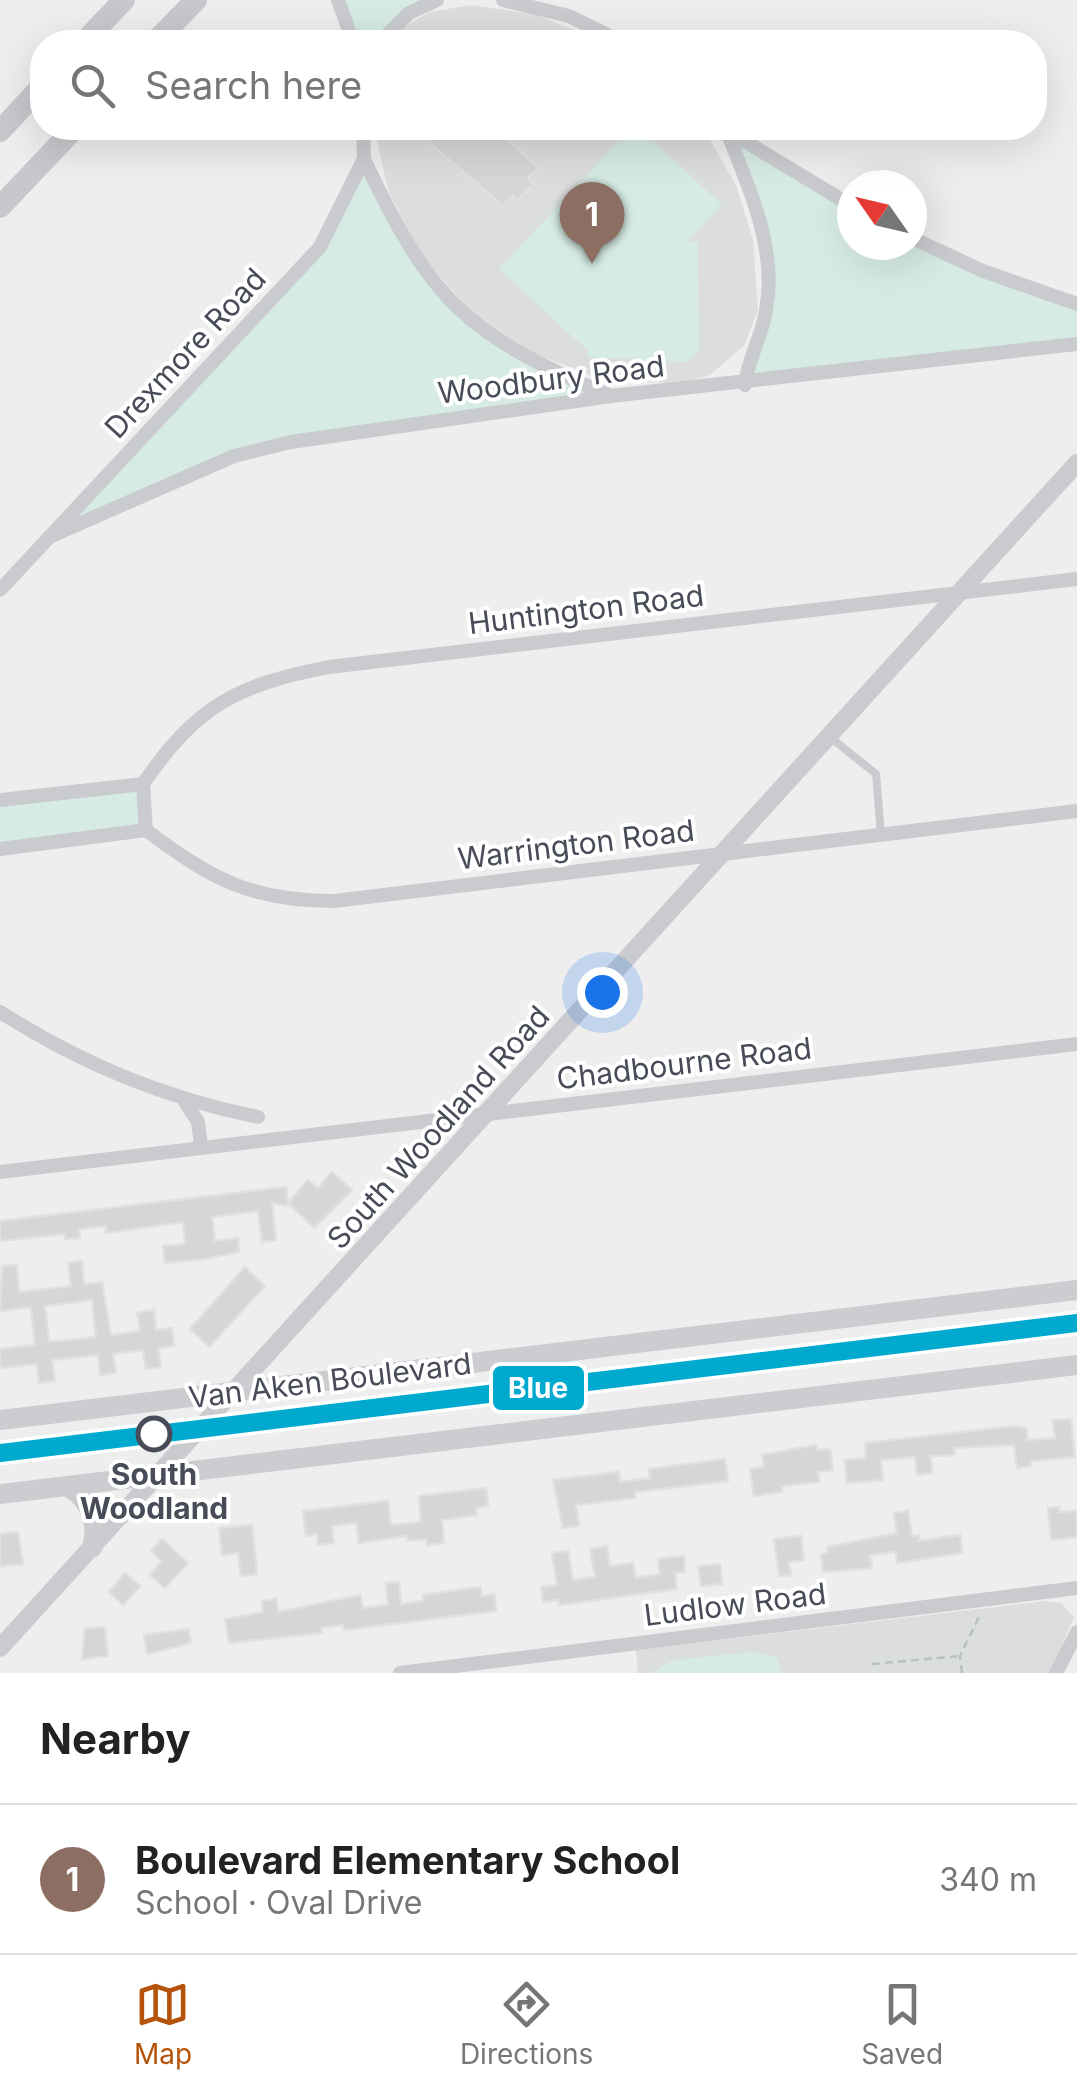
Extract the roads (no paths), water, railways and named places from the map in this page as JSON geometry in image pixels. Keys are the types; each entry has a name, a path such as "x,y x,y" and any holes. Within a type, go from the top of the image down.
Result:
{"main road":[{"path":"95,30 124,0"},
{"path":"167,30 196,0"},
{"path":"3,123 30,97"},
{"path":"0,207 64,140"},
{"name":"Van Aken Boulevard","path":"0,1420 1077,1290"},
{"path":"0,1494 1077,1365"},
{"path":"67,1486 88,1502 96,1533 92,1548"}],"street":[{"path":"338,0 349,30"},
{"path":"392,30 409,13 437,0"},
{"path":"503,0 569,16 598,30"},
{"name":"Drexmore Road","path":"0,590 320,247 364,159 363,140"},
{"path":"729,140 752,202 767,268 767,306 748,362 745,384"},
{"path":"743,140 837,197"},
{"path":"364,159 406,246 443,296 514,353 611,396"},
{"path":"927,245 983,271 1077,304"},
{"name":"Woodbury Road","path":"49,538 234,456 291,442 611,396 1077,344"},
{"name":"South Woodland Road","path":"0,1648 1077,463"},
{"name":"Huntington Road","path":"143,784 174,738 224,700 262,680 329,667 1077,579"},
{"path":"0,800 143,784 146,830 0,849"},
{"name":"Warrington Road","path":"146,830 198,869 242,891 286,901 334,901 1077,811"},
{"path":"0,1012 93,1065 185,1102 258,1117"},
{"name":"Chadbourne Road","path":"0,1172 1077,1044"},
{"path":"185,1102 198,1122 201,1146"},
{"name":"Ludlow Road","path":"400,1673 1077,1588"},
{"path":"1056,1673 1077,1632"}],"lane":[{"path":"829,736 876,774 881,835"}],"place":[{"name":"Boulevard Elementary School","path":"592,264"},
{"name":"South Woodland","path":"154,1434"}]}
